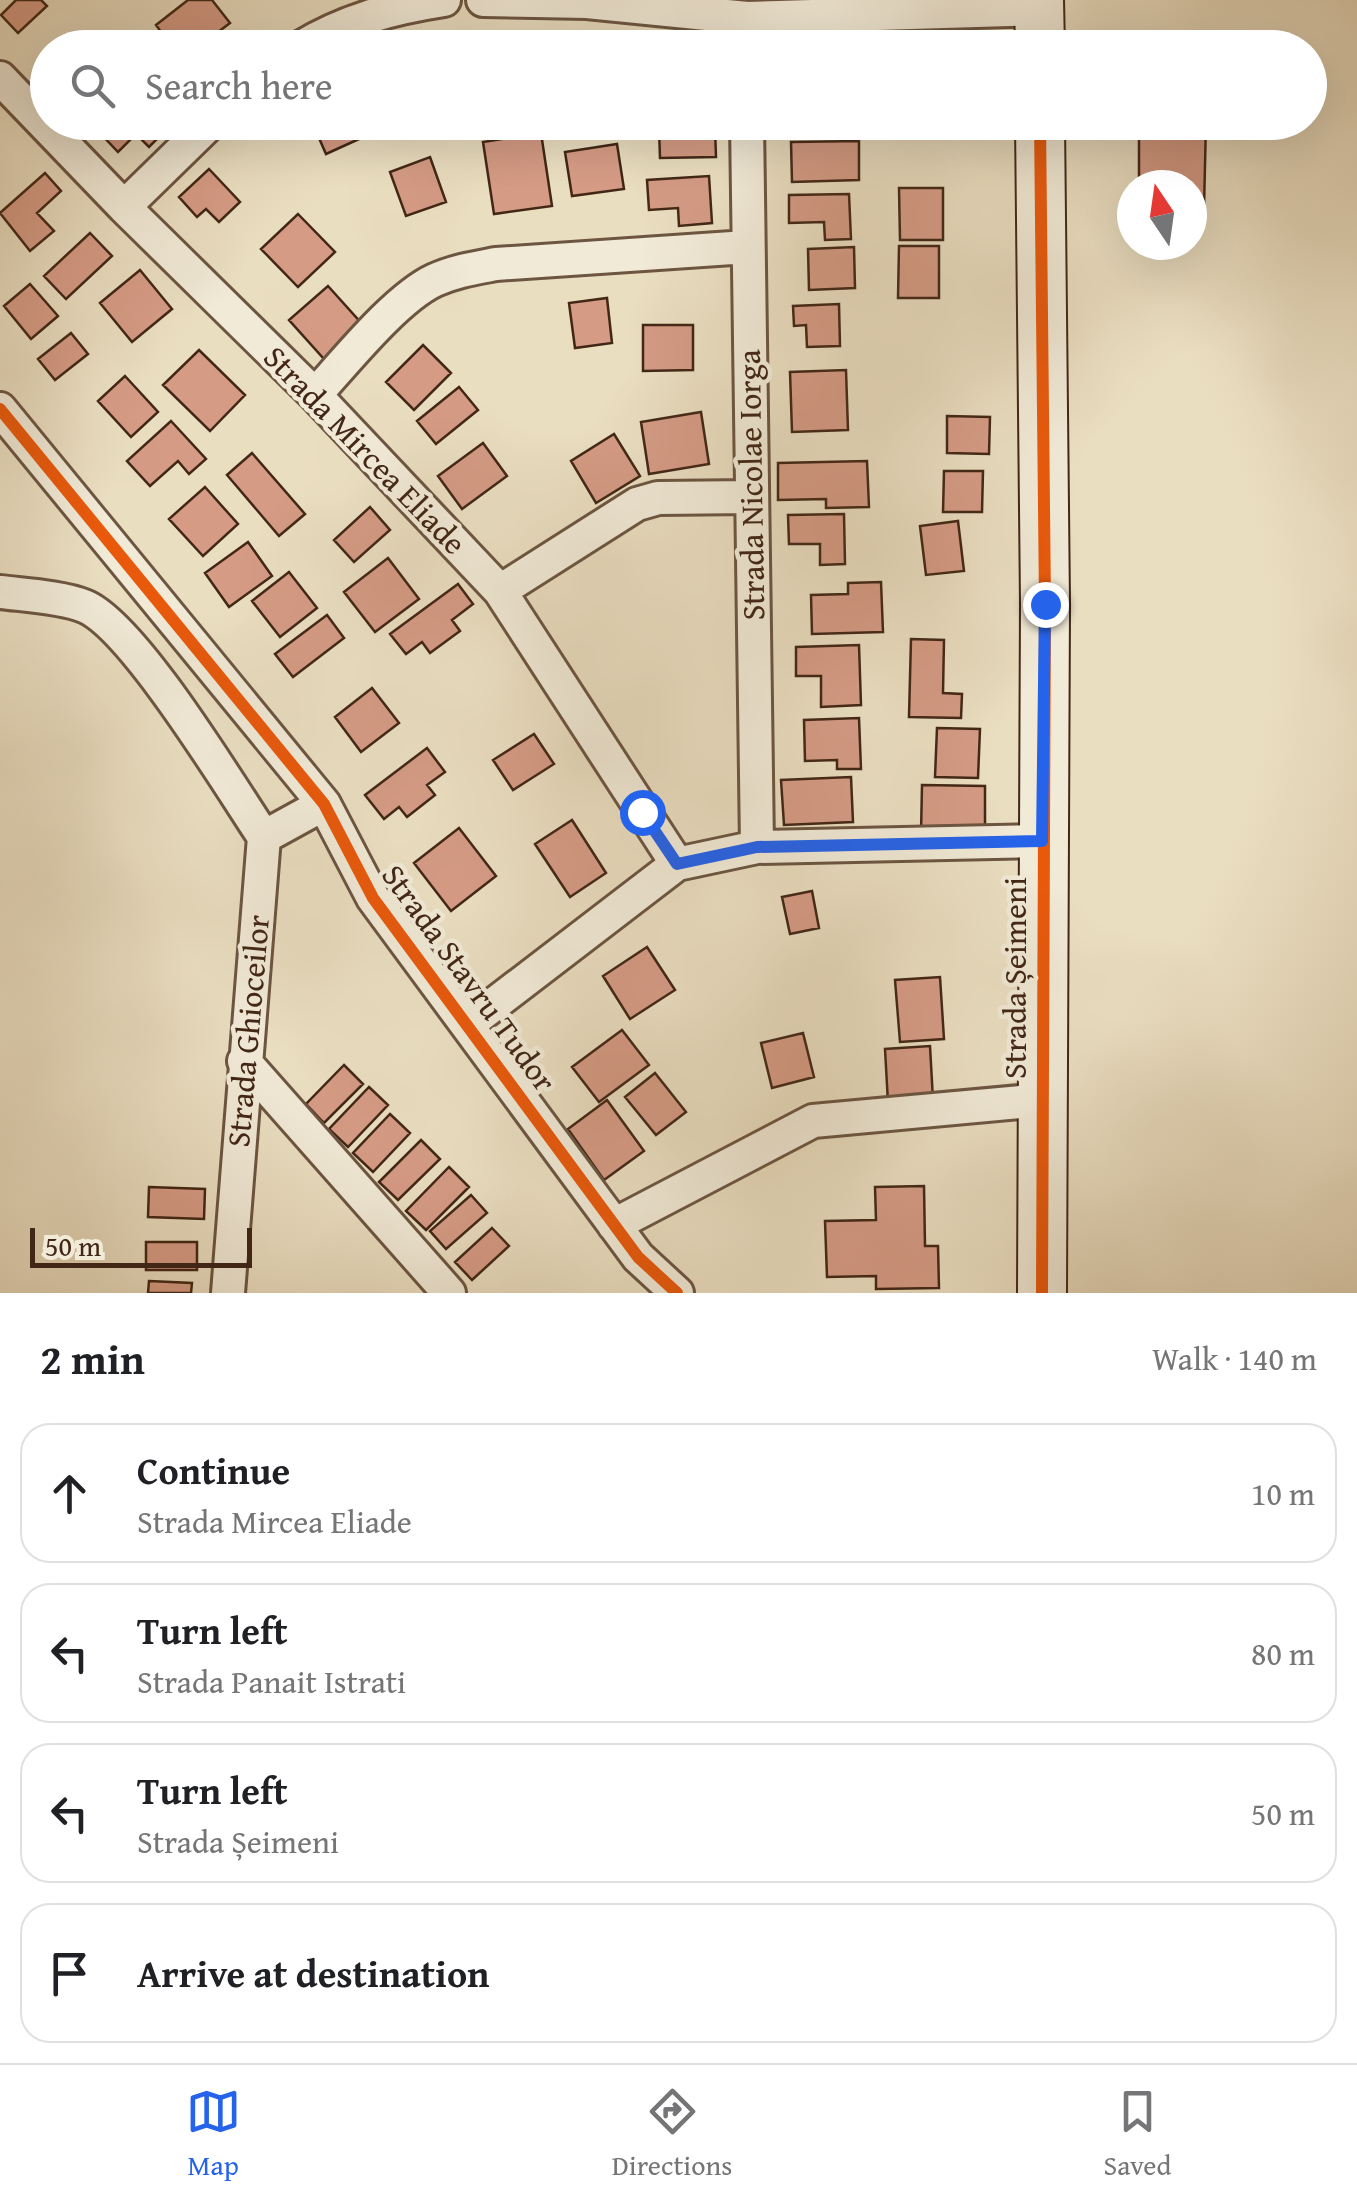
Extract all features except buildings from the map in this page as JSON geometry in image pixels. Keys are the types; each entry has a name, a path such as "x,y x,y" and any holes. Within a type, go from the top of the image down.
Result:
{"main road":[{"name":"Strada Șeimeni","path":"1040,140 1045,604 1042,1293"}],"street":[{"path":"329,30 403,6 444,0"},
{"path":"484,0 587,2 747,22 1039,19"},
{"name":"Strada Mircea Eliade","path":"0,78 30,109"},
{"name":"Strada Mircea Eliade","path":"60,140 315,395 500,591 677,864"},
{"path":"124,207 193,140"},
{"name":"Strada Nicolae Iorga","path":"747,140 757,847"},
{"path":"315,395 408,300 431,282 458,271 496,264 746,247"},
{"name":"Strada Stavru Tudor","path":"0,408 324,804 373,898 614,1225 638,1256 677,1293"},
{"path":"500,591 637,504 658,498 751,497"},
{"path":"0,592 86,606 120,634 170,697 264,837 324,804"},
{"name":"Strada Ghioceilor","path":"228,1293 264,837"},
{"path":"467,1024 677,864 757,847 1042,841"},
{"path":"244,1061 449,1293"},
{"path":"614,1225 813,1121 1042,1100"}],"cycle path":[{"path":"1040,140 1045,604 1042,1293"},
{"path":"0,409 324,804 373,898 638,1257 677,1293"}],"route":[{"path":"642,812 677,864 757,847 1042,841 1045,604"}]}
